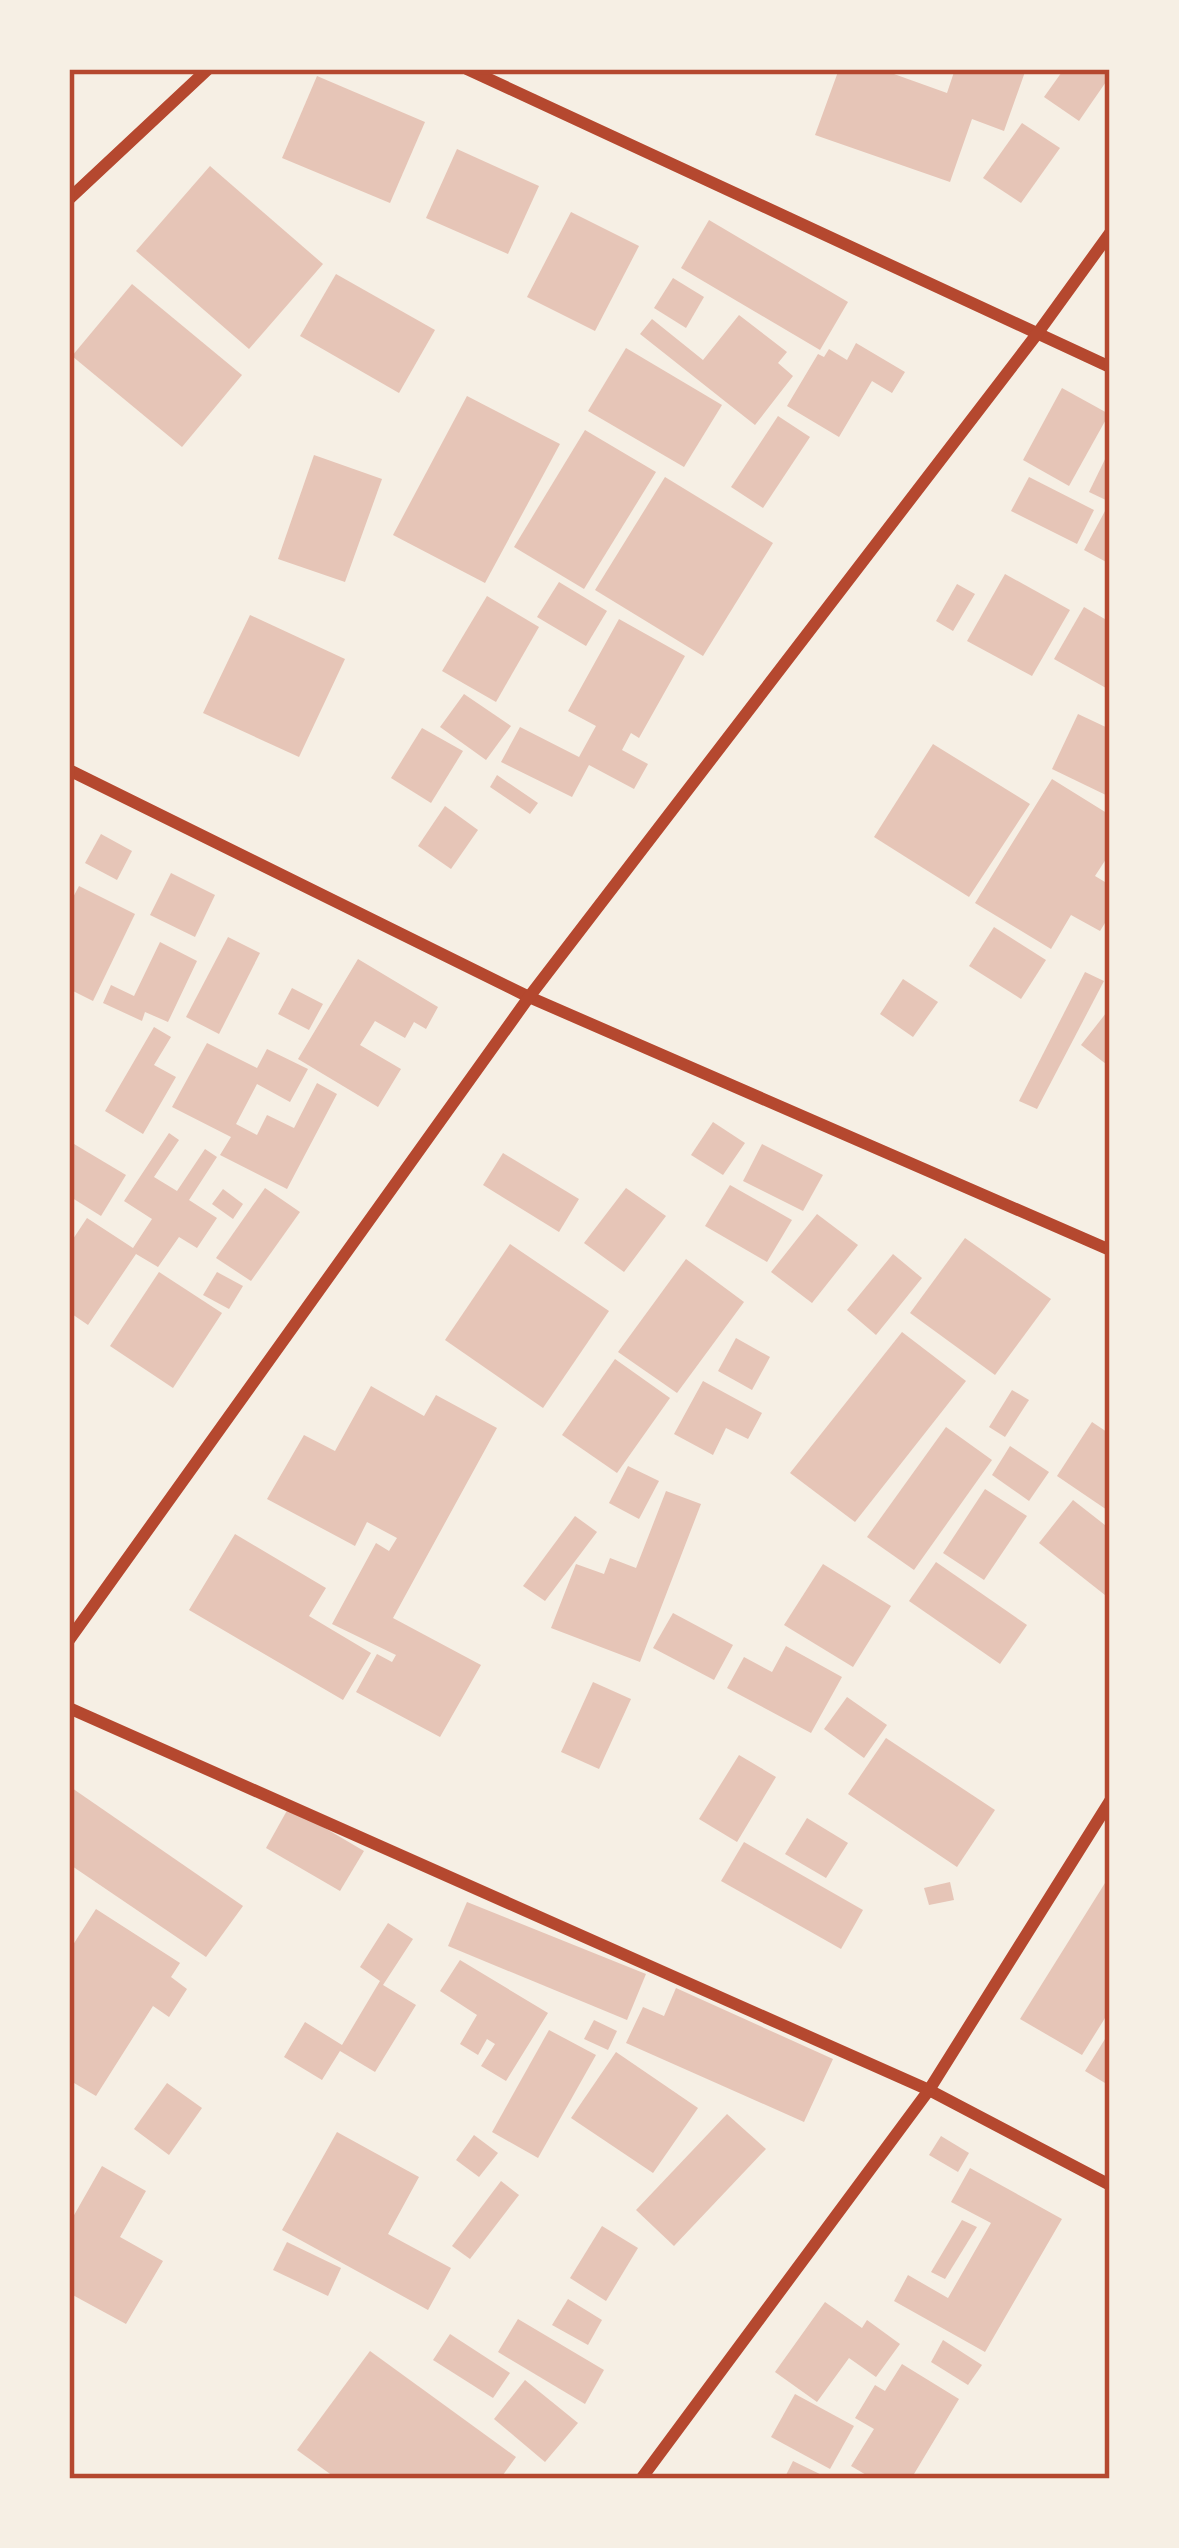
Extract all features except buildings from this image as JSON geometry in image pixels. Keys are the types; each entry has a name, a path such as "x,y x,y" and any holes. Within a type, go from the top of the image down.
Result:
{"street":[{"path":"69,199 208,69"},
{"path":"467,69 1110,368"},
{"path":"69,1640 529,997 1110,233"},
{"path":"69,770 529,997 1110,1250"},
{"path":"69,1708 929,2090 1110,2185"},
{"path":"641,2479 929,2090 1110,1801"}]}
